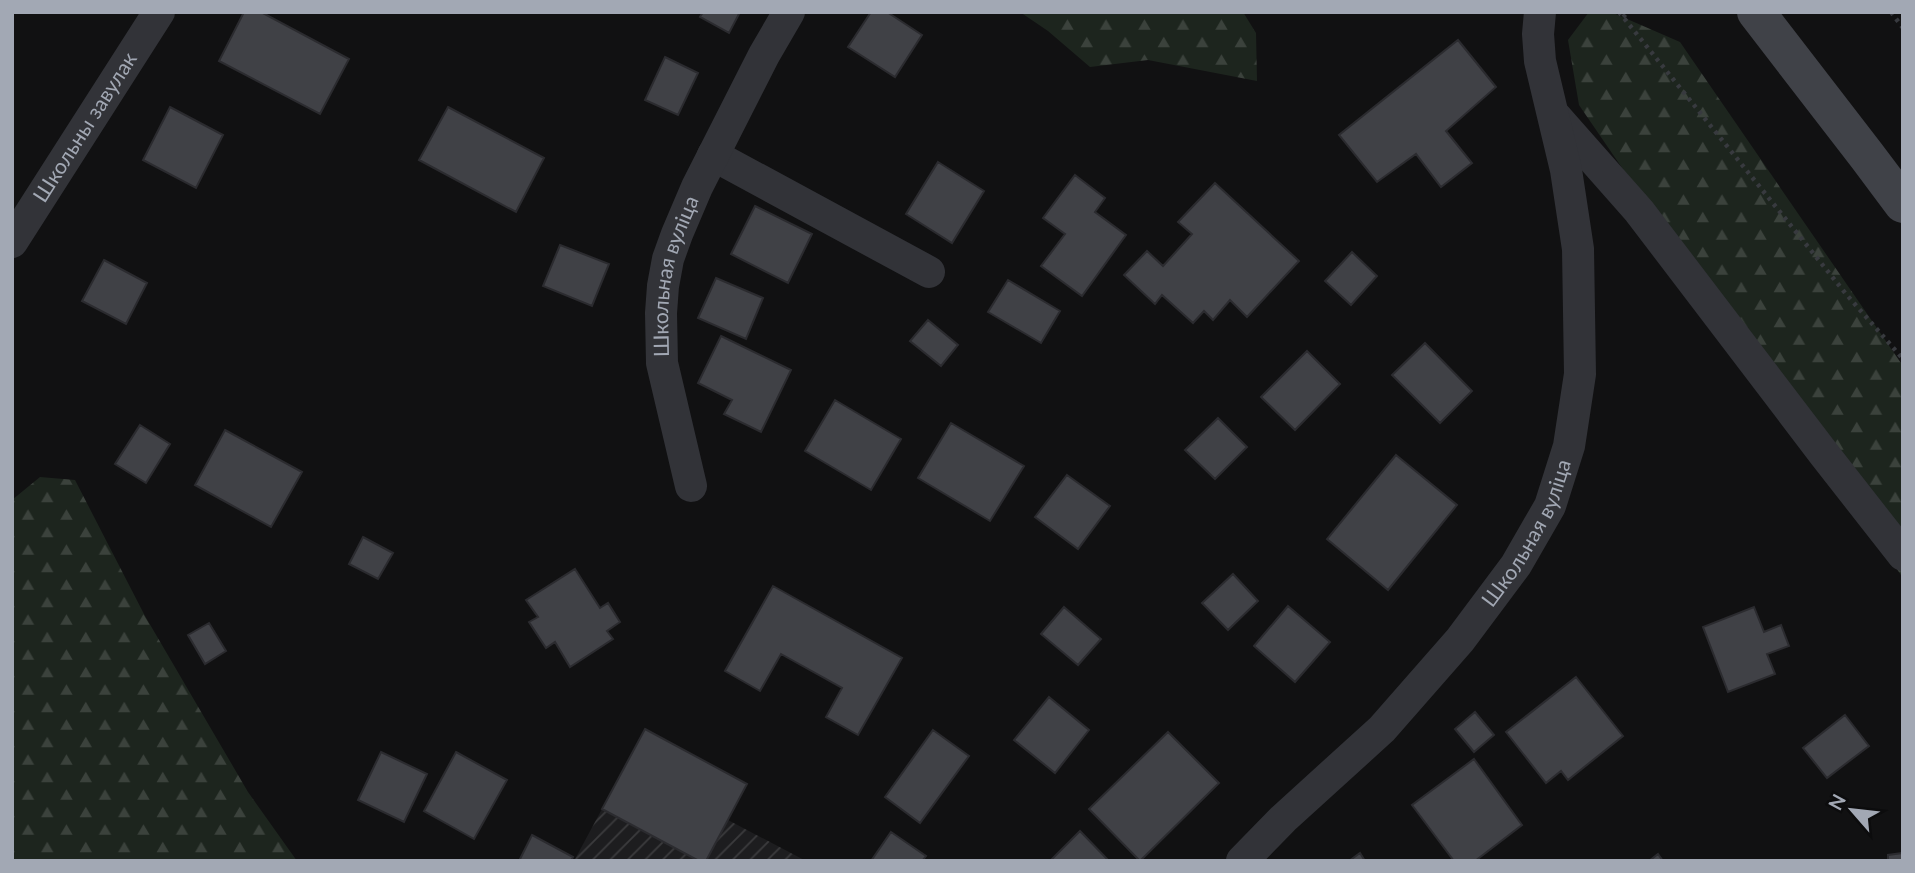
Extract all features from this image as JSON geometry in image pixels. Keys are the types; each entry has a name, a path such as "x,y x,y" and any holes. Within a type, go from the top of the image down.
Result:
{"main road":[{"path":"1756,12 1903,204"}],"street":[{"name":"Школьны завулак","path":"12,242 159,12"},
{"name":"Школьная вуліца","path":"691,486 662,363 663,286 668,259 713,155 789,12"},
{"name":"Школьная вуліца","path":"1242,861 1283,819 1382,729 1452,650 1516,565 1550,506 1569,446 1580,374 1578,249 1566,170 1540,61 1539,12"},
{"name":"Школьная вуліца","path":"1552,111 1639,211 1903,555"},
{"path":"713,155 929,272"}],"path":[{"path":"1628,12 1621,15 1846,294 1903,359"},
{"path":"1891,12 1903,28"}],"shaded area":[{"path":"645,729 747,784 728,820 806,861 574,861"}],"green space":[{"path":"1020,12 1243,12 1256,33 1257,81 1148,60 1090,67 1048,31"},
{"path":"1589,12 1611,12 1680,42 1903,366 1903,578 1579,105 1568,40"},
{"path":"40,477 75,480 145,616 248,792 297,861 12,861 12,500"}],"building":[{"path":"244,12 261,12 349,59 320,114 219,61"},
{"path":"703,12 740,12 729,33 700,17"},
{"path":"871,12 887,12 922,35 895,77 848,47"},
{"path":"1458,40 1496,87 1446,131 1472,163 1441,187 1416,154 1377,182 1339,135"},
{"path":"665,57 698,73 678,115 645,100"},
{"path":"170,107 223,135 196,188 143,160"},
{"path":"448,107 544,158 516,212 419,160"},
{"path":"938,162 984,191 952,243 906,214"},
{"path":"1075,175 1105,198 1095,212 1126,235 1082,296 1041,266 1065,234 1043,218"},
{"path":"1215,183 1299,261 1247,317 1230,300 1213,320 1204,311 1193,323 1162,295 1155,304 1124,275 1147,251 1163,266 1192,234 1178,222"},
{"path":"755,206 812,234 788,283 731,254"},
{"path":"560,245 609,264 592,306 543,286"},
{"path":"1352,252 1377,276 1351,305 1325,281"},
{"path":"104,260 147,283 126,324 82,301"},
{"path":"716,278 763,298 746,339 698,318"},
{"path":"1008,280 1060,311 1041,343 988,312"},
{"path":"928,320 958,345 941,366 910,341"},
{"path":"721,336 791,370 761,432 724,414 732,400 698,383"},
{"path":"1425,343 1472,391 1440,423 1392,375"},
{"path":"1307,351 1340,384 1295,430 1261,397"},
{"path":"835,400 901,439 871,490 805,451"},
{"path":"1218,418 1247,447 1215,479 1185,450"},
{"path":"951,423 1024,466 990,521 918,478"},
{"path":"140,425 170,444 146,483 115,464"},
{"path":"225,430 302,472 271,527 195,485"},
{"path":"1396,455 1457,505 1388,590 1327,539"},
{"path":"1067,475 1110,506 1078,549 1035,517"},
{"path":"363,537 393,553 378,579 349,564"},
{"path":"575,569 600,608 608,603 620,622 607,631 613,639 570,667 555,642 546,648 529,622 538,617 526,600"},
{"path":"1233,574 1258,601 1228,630 1202,603"},
{"path":"773,586 902,658 858,735 826,717 842,688 781,654 760,691 725,671"},
{"path":"1288,606 1330,642 1295,682 1254,646"},
{"path":"1064,607 1101,639 1078,665 1041,634"},
{"path":"1754,607 1764,632 1781,625 1789,646 1767,654 1775,674 1728,692 1703,627"},
{"path":"209,623 226,651 205,664 188,635"},
{"path":"1576,677 1623,736 1568,780 1561,771 1546,783 1506,732"},
{"path":"1049,697 1089,730 1055,773 1014,740"},
{"path":"1475,712 1494,735 1474,752 1455,729"},
{"path":"1845,715 1869,746 1827,778 1803,748"},
{"path":"645,729 747,784 706,861 699,861 602,809"},
{"path":"933,730 969,756 920,823 885,797"},
{"path":"1168,732 1219,783 1140,861 1089,809"},
{"path":"381,752 427,774 404,822 358,800"},
{"path":"456,752 507,780 474,839 424,811"},
{"path":"1474,759 1522,825 1475,861 1454,861 1412,805"},
{"path":"1080,831 1109,861 1050,861"},
{"path":"891,832 926,856 922,861 871,861"},
{"path":"532,835 573,857 571,861 519,861"},
{"path":"1360,853 1365,861 1349,861"},
{"path":"1903,853 1903,861 1888,861 1888,855"},
{"path":"1658,854 1663,861 1649,861"}]}
